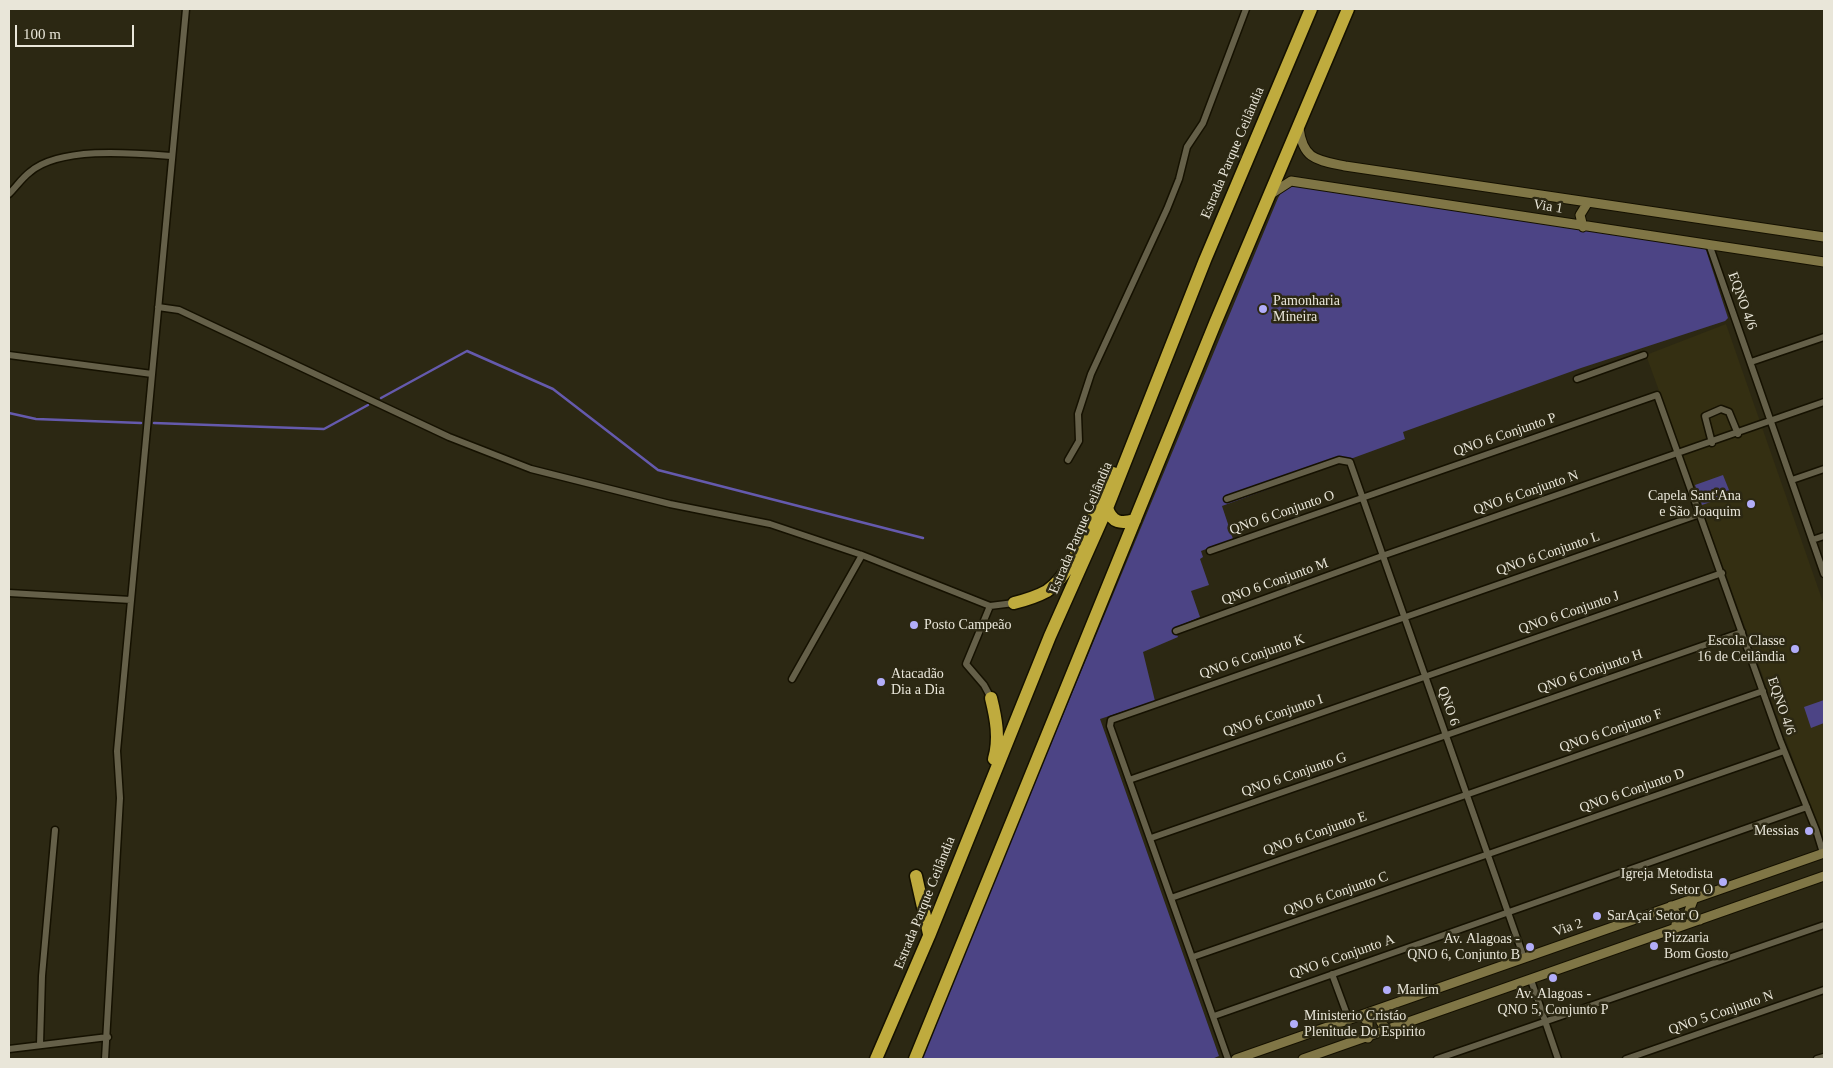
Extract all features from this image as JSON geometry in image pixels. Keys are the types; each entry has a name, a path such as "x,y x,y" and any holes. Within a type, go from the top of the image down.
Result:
{"highway":[{"name":"Estrada Parque Ceilândia","path":"876,1059 929,936 1050,636 1128,456 1205,260 1311,9"},
{"path":"915,1059 1135,520 1348,9"},
{"path":"1014,603 1034,598 1049,589 1062,576 1074,558 1115,470 1128,456"},
{"path":"1106,508 1112,520 1117,522 1135,520"},
{"path":"983,800 997,748 995,715 990,698"},
{"path":"916,876 929,936"}],"main road":[{"name":"Via 1","path":"1299,127 1304,150 1313,158 1324,162 1824,237"},
{"name":"Via 1","path":"1271,194 1292,181 1583,227 1824,262"},
{"path":"1583,227 1580,214 1588,202"},
{"name":"Via 2","path":"1236,1059 1362,1017 1824,853"},
{"path":"1303,1059 1368,1038 1824,876"},
{"path":"1694,898 1689,911 1693,919 1700,920"},
{"path":"1671,906 1678,916 1675,929"},
{"path":"1381,1010 1381,1022 1387,1030"},
{"path":"1362,1017 1368,1021 1368,1038"}],"street":[{"path":"105,1059 108,1037 120,798 117,751 186,9"},
{"path":"1068,460 1079,441 1078,414 1091,374 1167,209 1179,179 1187,146 1203,123 1246,9"},
{"path":"9,194 30,171 50,161 88,153 127,152 172,156"},
{"name":"EQNO 4/6","path":"1708,244 1824,574"},
{"path":"158,307 179,310 449,437 532,469 670,504 770,524 862,555 990,606 1014,603"},
{"path":"1751,362 1824,337"},
{"path":"9,355 152,374"},
{"path":"1577,379 1644,355"},
{"name":"EQNO 4/6","path":"1657,395 1784,751 1824,853"},
{"name":"QNO 6 Conjunto P","path":"1362,498 1657,395"},
{"path":"1678,453 1738,434 1824,402"},
{"path":"1712,443 1705,416 1721,409 1729,412 1738,434"},
{"name":"QNO 6 Conjunto N","path":"1382,556 1678,453"},
{"name":"QNO 6","path":"1226,499 1339,460 1350,462 1524,958"},
{"path":"1792,480 1824,469"},
{"name":"QNO 6 Conjunto O","path":"1210,551 1362,498"},
{"name":"QNO 6 Conjunto L","path":"1403,617 1700,514"},
{"path":"1812,540 1824,536"},
{"path":"792,679 862,555"},
{"name":"QNO 6 Conjunto M","path":"1176,631 1382,556"},
{"name":"QNO 6 Conjunto J","path":"1425,676 1722,573"},
{"path":"9,593 131,600"},
{"path":"990,606 966,664 984,685 990,698"},
{"name":"QNO 6 Conjunto K","path":"1129,780 1110,722 1114,718 1403,617"},
{"name":"QNO 6 Conjunto H","path":"1446,735 1742,632"},
{"name":"QNO 6 Conjunto I","path":"1129,780 1425,676"},
{"name":"QNO 6 Conjunto F","path":"1466,794 1763,691"},
{"name":"QNO 6 Conjunto G","path":"1151,838 1446,735"},
{"name":"QNO 6 Conjunto D","path":"1487,854 1784,751"},
{"path":"1129,780 1228,1059"},
{"name":"QNO 6 Conjunto E","path":"1171,898 1466,794"},
{"name":"QNO 6 Conjunto A","path":"1214,1016 1806,807"},
{"path":"40,1044 42,976 55,830"},
{"name":"QNO 6 Conjunto C","path":"1193,957 1487,854"},
{"path":"1437,1059 1824,925"},
{"path":"1332,974 1349,1020"},
{"path":"1532,980 1558,1059"},
{"name":"QNO 5 Conjunto N","path":"1626,1059 1824,990"},
{"path":"9,1049 108,1037"},
{"path":"1817,1059 1824,1057"}],"shaded area":[{"path":"1293,185 1703,247 1706,250 1728,318 1725,321 1581,368 1403,432 1405,439 1222,506 1233,539 1201,551 1203,557 1200,559 1209,585 1191,591 1200,617 1174,628 1178,637 1143,652 1155,701 1100,719 1219,1056 1212,1059 920,1059 1278,198 1282,191"},
{"path":"1726,324 1824,605 1824,844 1646,355"},
{"path":"1723,475 1731,495 1702,505 1695,485"},
{"path":"1824,700 1824,723 1811,728 1804,707"}],"waterway":[{"path":"381,398 467,351 553,389 658,470 923,538"},
{"path":"154,423 324,429 368,405"},
{"path":"9,413 36,419 141,423"}],"place":[{"name":"Pamonharia Mineira","path":"1263,309"},
{"name":"Capela Sant'Ana e São Joaquim","path":"1751,504"},
{"name":"Posto Campeão","path":"914,625"},
{"name":"Escola Classe 16 de Ceilândia","path":"1795,649"},
{"name":"Atacadão Dia a Dia","path":"881,682"},
{"name":"Messias","path":"1809,831"},
{"name":"Igreja Metodista Setor O","path":"1723,882"},
{"name":"SarAçaí Setor O","path":"1597,916"},
{"name":"Pizzaria Bom Gosto","path":"1654,946"},
{"name":"Av. Alagoas - QNO 6, Conjunto B","path":"1530,947"},
{"name":"Av. Alagoas - QNO 5, Conjunto P","path":"1553,978"},
{"name":"Marlim","path":"1387,990"},
{"name":"Ministerio Cristáo Plenitude Do Espirito","path":"1294,1024"}]}
